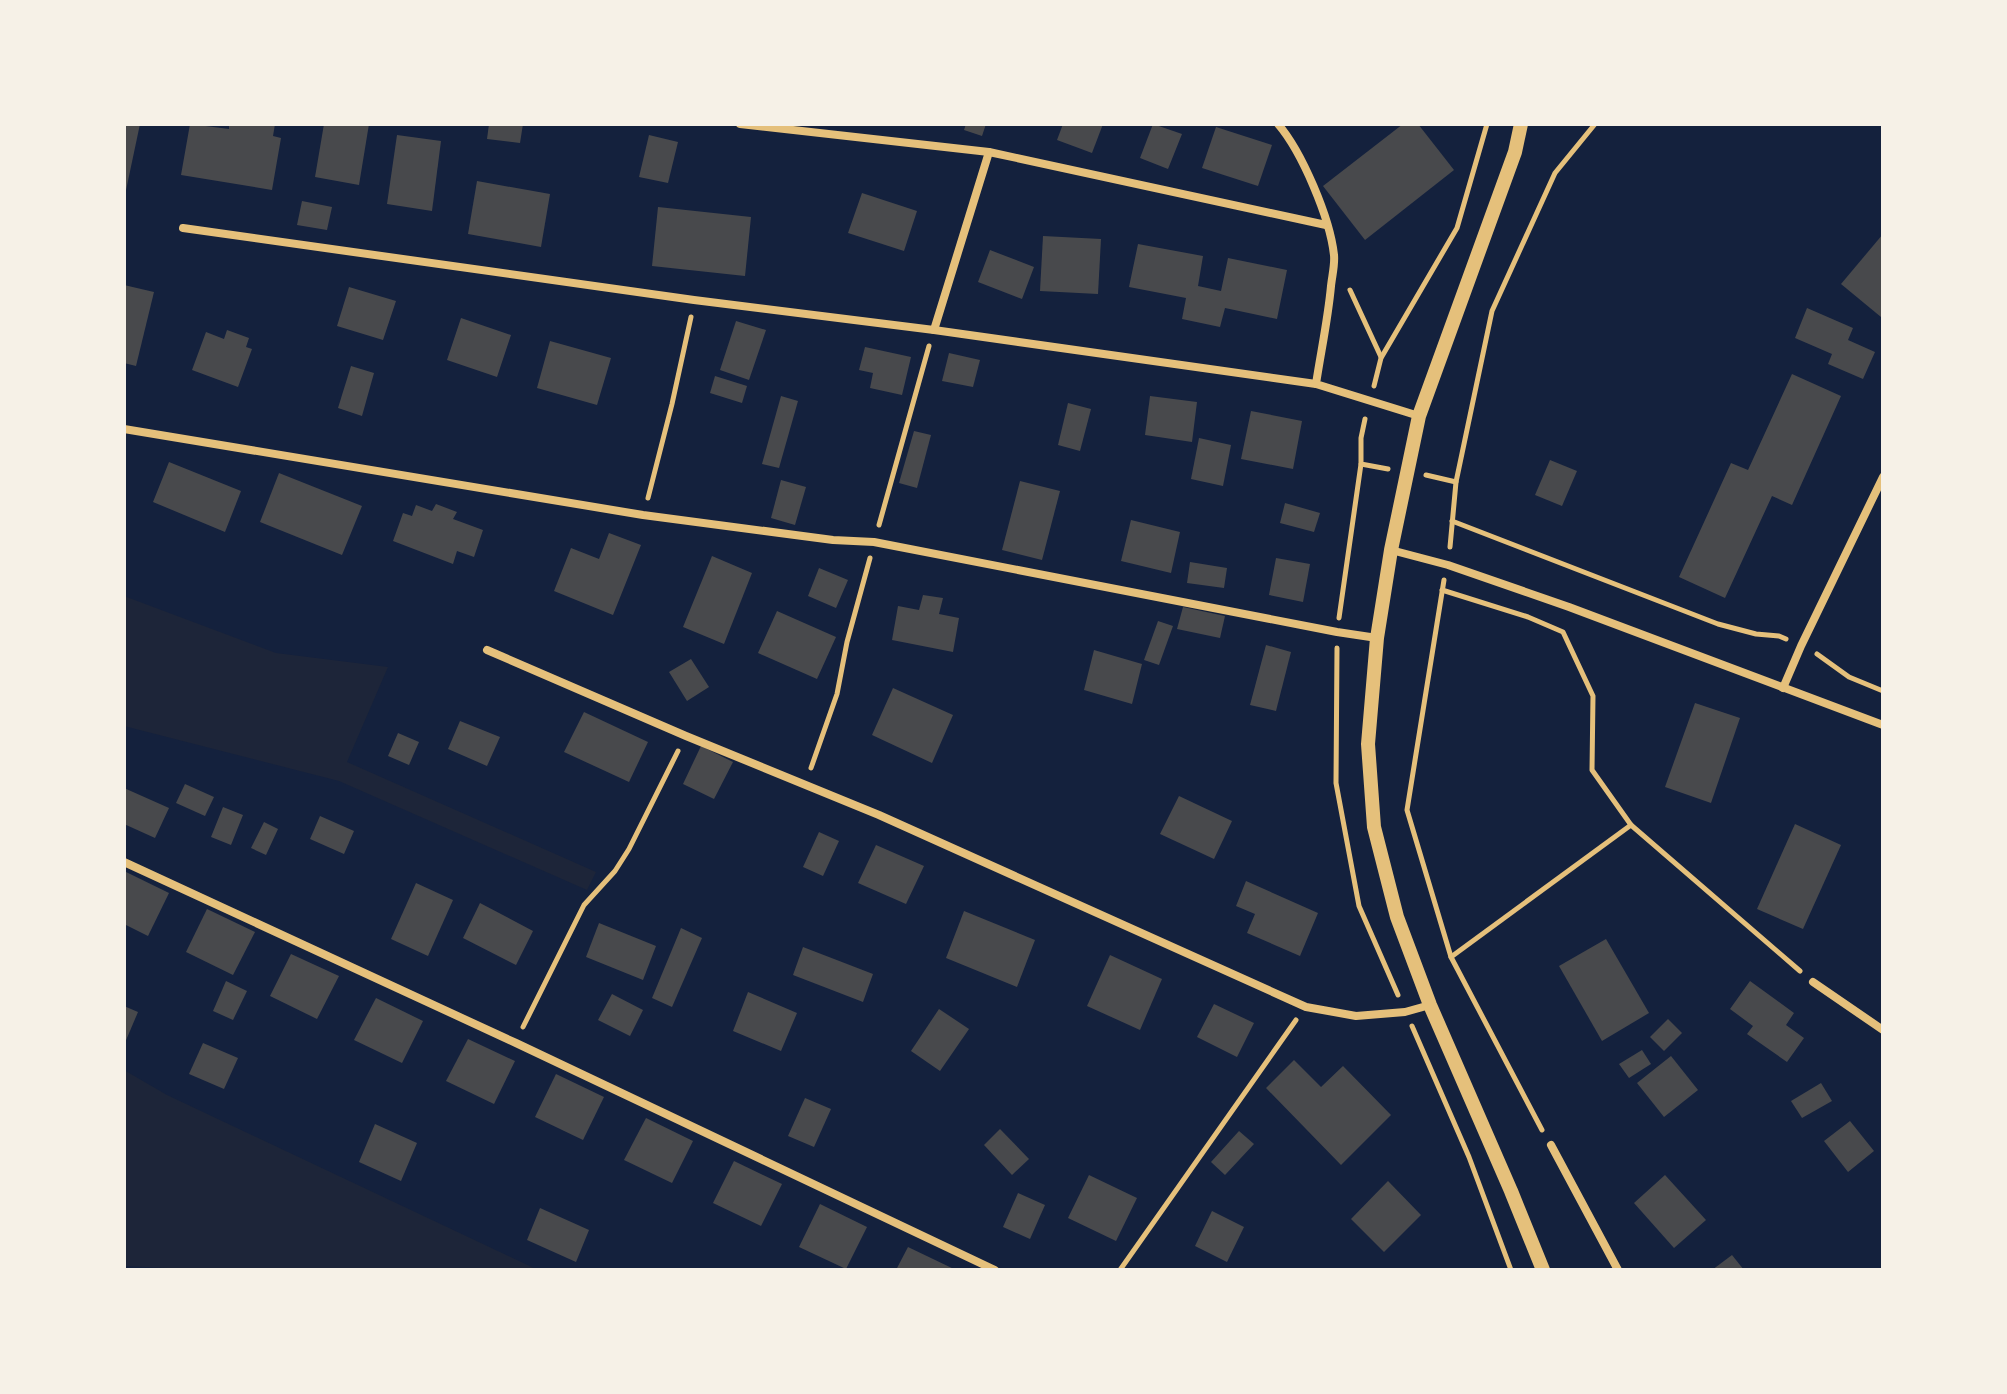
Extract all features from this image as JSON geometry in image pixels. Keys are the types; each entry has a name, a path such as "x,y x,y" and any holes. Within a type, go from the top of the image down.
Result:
{"street":[{"path":"740,124 989,152 1326,225"},
{"path":"1278,124 1286,132 1308,173 1334,256 1316,384"},
{"path":"1521,124 1515,152 1419,416 1391,550 1377,638 1368,744 1374,827 1397,917 1430,1005 1543,1270"},
{"path":"934,330 989,152"},
{"path":"183,228 1316,384 1419,416"},
{"path":"124,429 643,515 833,540 874,542 1377,638"},
{"path":"1783,688 1883,477"},
{"path":"1391,550 1448,565 1569,607 1883,725"},
{"path":"487,650 879,815 1306,1007 1356,1016 1405,1012 1430,1005"},
{"path":"124,862 995,1270"},
{"path":"1813,982 1883,1030"},
{"path":"1551,1145 1618,1270"}],"path":[{"path":"1456,482 1361,464 1361,438 1381,358 1457,228 1487,124"},
{"path":"1551,1145 1451,957 1407,810 1448,565 1456,482 1492,311 1555,173 1595,124"},
{"path":"1334,256 1381,358"},
{"path":"643,515 672,404 694,300"},
{"path":"805,785 837,694 847,642 934,330"},
{"path":"1452,521 1718,624 1756,634 1779,636 1823,657 1849,677 1883,691"},
{"path":"1442,590 1528,617 1563,632 1593,696 1592,770 1631,825 1813,982"},
{"path":"516,1043 584,905 615,871 629,849 686,736"},
{"path":"1451,957 1631,825"},
{"path":"1120,1270 1306,1007"}],"shaded area":[{"path":"124,596 276,653 388,667 347,762 596,872 587,890 339,781 124,726"},
{"path":"124,1070 167,1095 538,1270 209,1270 124,1266"}],"building":[{"path":"124,124 140,124 125,195 124,195"},
{"path":"190,124 229,129 229,124 275,124 273,136 281,138 272,190 181,175"},
{"path":"324,124 369,124 359,185 315,177"},
{"path":"489,124 523,124 520,143 487,139"},
{"path":"966,124 986,124 982,136 964,130"},
{"path":"1063,124 1103,124 1092,153 1057,140"},
{"path":"1153,124 1182,134 1168,169 1140,158"},
{"path":"1403,124 1418,124 1454,170 1365,240 1323,186"},
{"path":"1216,127 1272,145 1258,186 1202,168"},
{"path":"397,135 441,141 432,211 387,204"},
{"path":"649,135 678,142 668,183 639,177"},
{"path":"477,181 550,194 541,247 468,234"},
{"path":"862,193 917,211 904,251 848,233"},
{"path":"302,201 332,207 327,230 297,225"},
{"path":"658,207 751,217 745,276 652,266"},
{"path":"1883,234 1883,315 1881,317 1841,284"},
{"path":"1043,236 1101,239 1098,294 1040,291"},
{"path":"1138,244 1203,256 1198,286 1221,291 1228,258 1287,270 1277,319 1225,308 1220,327 1182,319 1186,298 1129,287"},
{"path":"990,250 1034,267 1022,299 978,282"},
{"path":"124,285 154,292 136,366 124,363"},
{"path":"349,287 396,301 383,340 337,326"},
{"path":"1807,308 1853,328 1848,340 1875,352 1863,379 1828,364 1832,354 1795,338"},
{"path":"461,318 511,335 497,377 447,360"},
{"path":"736,321 766,330 749,380 720,370"},
{"path":"227,330 249,338 246,347 252,349 238,387 192,370 206,332 224,339"},
{"path":"550,341 611,358 597,405 537,388"},
{"path":"865,347 911,357 902,395 870,388 873,373 859,370"},
{"path":"949,353 980,360 973,387 942,381"},
{"path":"351,366 374,373 362,416 338,408"},
{"path":"1792,374 1841,396 1792,505 1772,496 1725,598 1679,577 1731,463 1748,470"},
{"path":"715,376 747,386 742,403 710,393"},
{"path":"781,396 798,401 779,468 762,464"},
{"path":"1150,396 1197,402 1192,442 1145,435"},
{"path":"1068,403 1091,409 1080,451 1058,445"},
{"path":"1251,411 1302,421 1293,469 1241,459"},
{"path":"914,431 931,435 917,488 899,483"},
{"path":"1199,438 1231,445 1223,486 1191,479"},
{"path":"1550,460 1577,471 1562,506 1535,495"},
{"path":"169,462 241,491 225,532 153,502"},
{"path":"279,473 362,506 342,555 260,522"},
{"path":"781,480 806,487 795,525 771,518"},
{"path":"1020,481 1060,491 1042,560 1002,550"},
{"path":"1285,503 1320,513 1314,532 1280,523"},
{"path":"436,504 457,512 453,519 483,530 474,557 457,551 453,564 393,541 403,513 412,516 416,505 432,511"},
{"path":"1131,520 1180,532 1171,573 1121,561"},
{"path":"609,533 641,545 613,615 554,591 571,548 599,559"},
{"path":"712,556 752,573 724,644 683,627"},
{"path":"1276,558 1310,564 1303,602 1269,595"},
{"path":"1190,562 1227,568 1224,588 1187,583"},
{"path":"819,568 848,580 836,608 808,596"},
{"path":"923,595 943,598 939,614 959,618 953,652 892,640 898,606 919,610"},
{"path":"1183,607 1225,616 1220,638 1177,629"},
{"path":"777,611 836,637 817,679 758,653"},
{"path":"1158,621 1173,626 1159,665 1144,660"},
{"path":"1266,645 1291,652 1276,711 1250,705"},
{"path":"1094,650 1142,664 1132,704 1084,690"},
{"path":"691,659 709,687 687,701 669,672"},
{"path":"893,688 953,715 932,763 872,735"},
{"path":"1695,703 1740,718 1711,803 1665,787"},
{"path":"584,712 648,742 629,782 564,752"},
{"path":"460,721 500,737 487,766 448,749"},
{"path":"398,733 419,742 409,765 388,756"},
{"path":"701,746 733,762 714,799 683,784"},
{"path":"185,784 214,797 205,816 176,803"},
{"path":"124,788 169,808 155,838 124,824"},
{"path":"1179,796 1232,821 1214,859 1160,834"},
{"path":"223,807 243,815 231,845 211,837"},
{"path":"320,816 354,831 344,854 310,839"},
{"path":"264,822 278,829 266,855 251,848"},
{"path":"1795,824 1841,845 1803,929 1757,909"},
{"path":"819,832 839,841 823,876 803,867"},
{"path":"876,845 924,866 906,904 858,883"},
{"path":"124,871 169,893 148,936 124,924"},
{"path":"1246,881 1318,913 1300,956 1247,933 1255,914 1236,906"},
{"path":"416,883 453,900 428,956 391,939"},
{"path":"480,903 533,931 516,965 463,938"},
{"path":"207,909 255,932 233,975 186,952"},
{"path":"964,911 1035,940 1017,987 946,958"},
{"path":"599,923 656,946 643,980 586,957"},
{"path":"681,928 702,938 672,1007 652,998"},
{"path":"1606,939 1649,1013 1602,1041 1559,966"},
{"path":"803,947 873,974 863,1002 793,975"},
{"path":"291,954 339,976 317,1019 270,996"},
{"path":"1110,955 1162,979 1140,1030 1087,1006"},
{"path":"226,981 247,991 233,1020 213,1011"},
{"path":"1750,981 1794,1013 1786,1025 1804,1038 1787,1062 1747,1034 1753,1026 1730,1009"},
{"path":"748,992 797,1013 781,1051 733,1031"},
{"path":"612,994 643,1010 630,1036 598,1020"},
{"path":"376,998 423,1021 402,1063 354,1040"},
{"path":"1214,1004 1254,1023 1237,1057 1197,1037"},
{"path":"124,1006 138,1012 124,1045"},
{"path":"939,1009 969,1029 940,1071 911,1051"},
{"path":"1668,1019 1682,1033 1664,1051 1650,1037"},
{"path":"468,1039 515,1061 494,1104 446,1081"},
{"path":"203,1043 238,1058 224,1089 189,1074"},
{"path":"1642,1050 1651,1064 1629,1078 1619,1064"},
{"path":"1671,1056 1698,1090 1664,1117 1637,1083"},
{"path":"1294,1060 1321,1087 1343,1066 1391,1115 1341,1165 1266,1088"},
{"path":"556,1074 604,1097 583,1140 535,1117"},
{"path":"1821,1083 1832,1101 1802,1118 1791,1101"},
{"path":"805,1098 831,1109 814,1147 788,1136"},
{"path":"646,1118 693,1141 672,1183 624,1160"},
{"path":"1850,1121 1874,1151 1848,1172 1824,1141"},
{"path":"375,1124 417,1143 401,1181 359,1162"},
{"path":"1000,1129 1029,1159 1012,1175 984,1145"},
{"path":"1239,1131 1254,1144 1225,1175 1211,1162"},
{"path":"734,1161 782,1184 761,1226 713,1203"},
{"path":"1089,1175 1137,1198 1116,1241 1068,1218"},
{"path":"1665,1175 1706,1220 1674,1248 1634,1203"},
{"path":"1388,1181 1421,1215 1384,1252 1351,1219"},
{"path":"1018,1193 1045,1205 1030,1239 1003,1227"},
{"path":"820,1204 867,1227 846,1269 799,1247"},
{"path":"540,1208 589,1230 576,1262 527,1240"},
{"path":"1212,1211 1244,1227 1227,1262 1195,1246"},
{"path":"908,1247 956,1270 896,1270"},
{"path":"1732,1255 1744,1270 1712,1270"}]}
